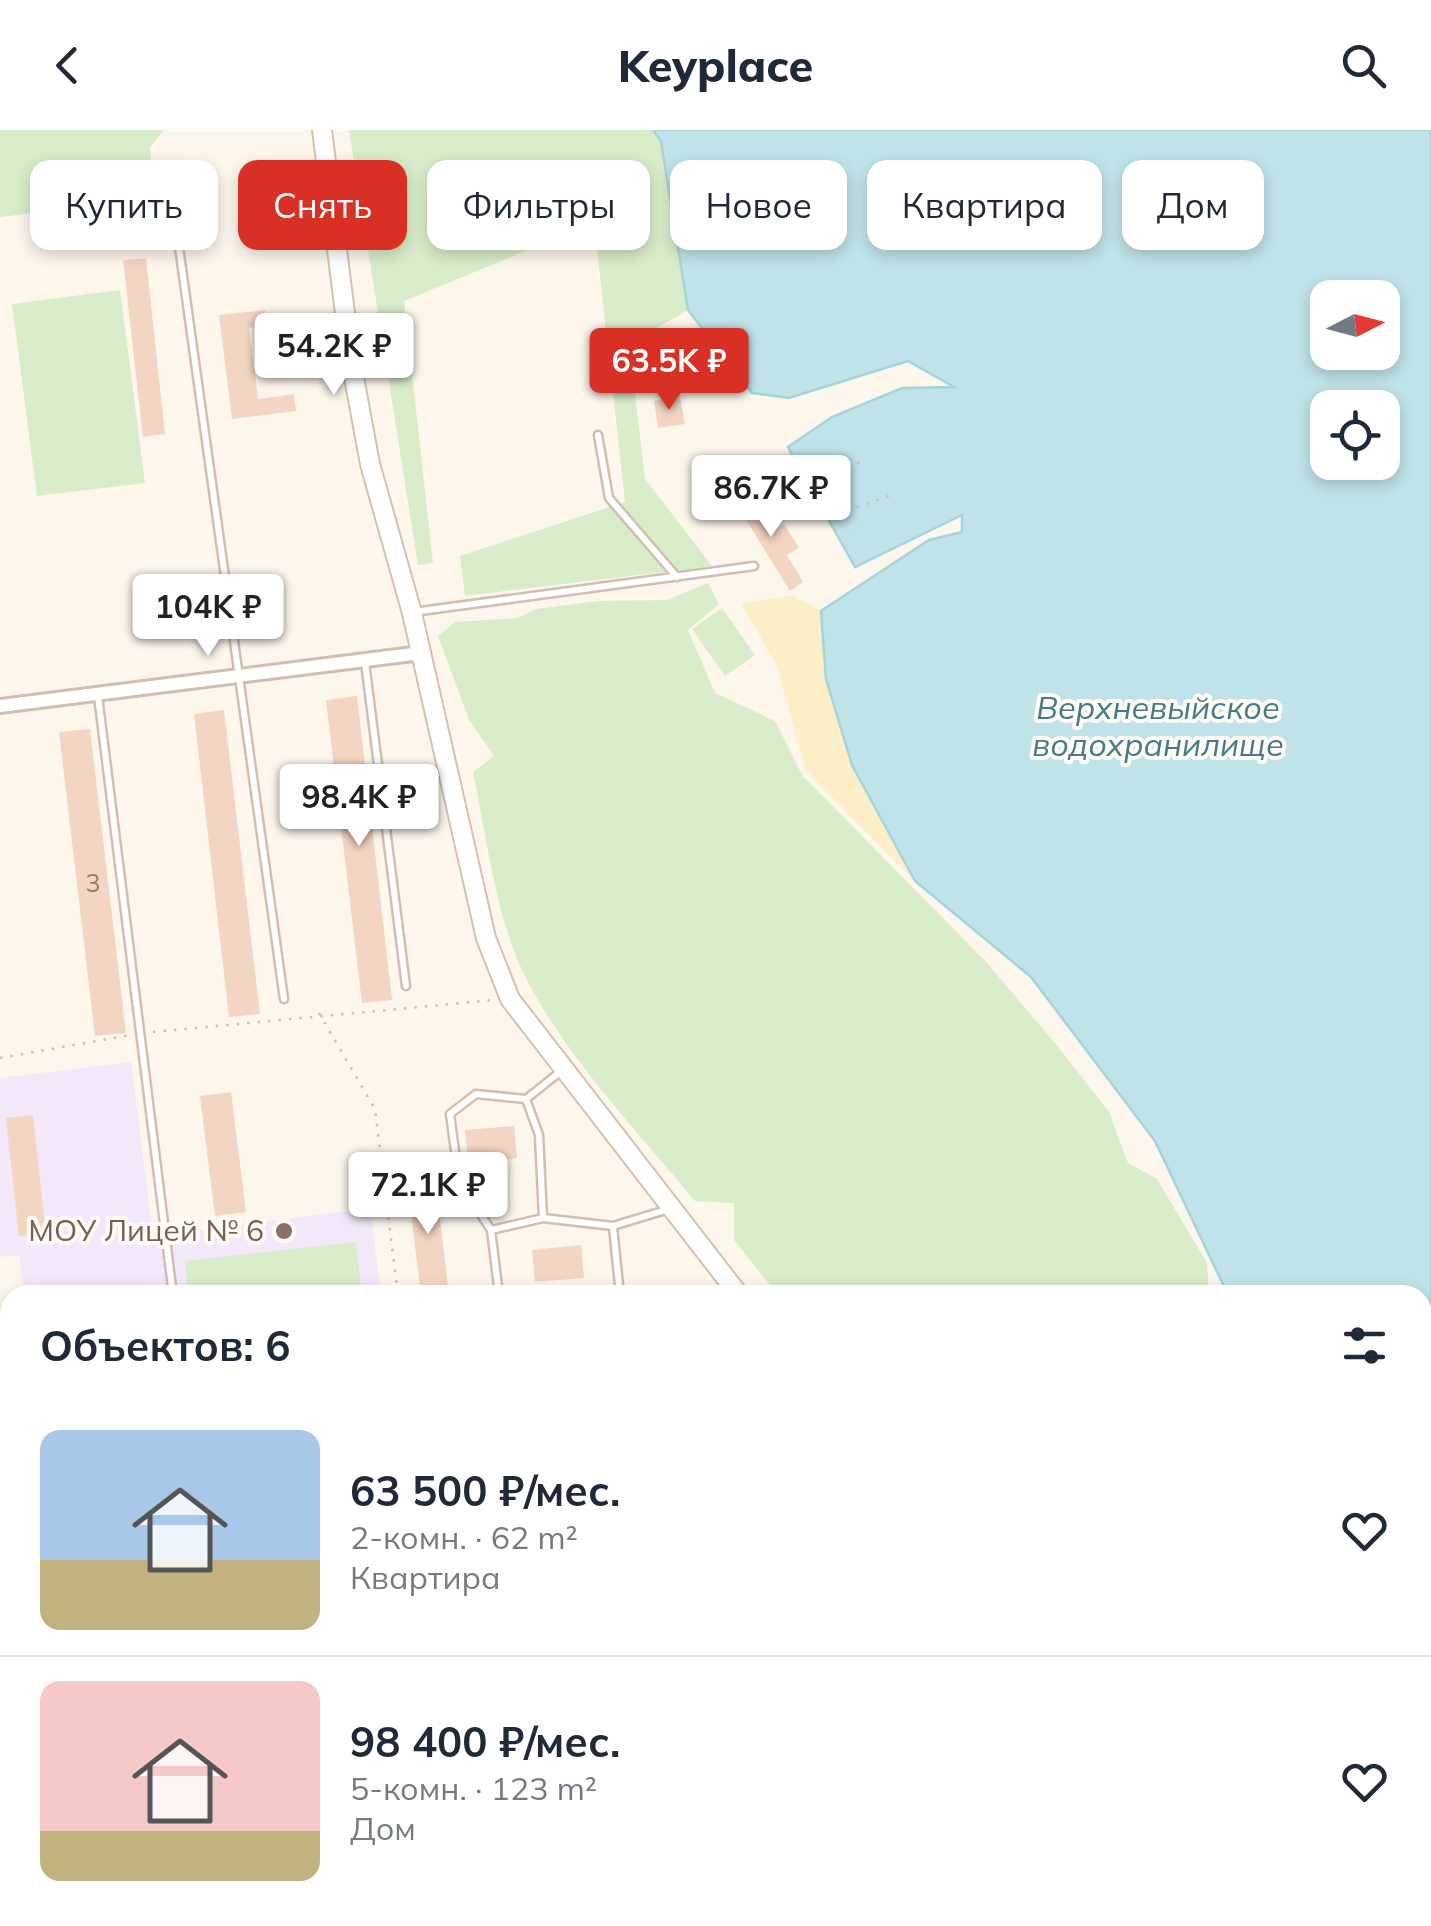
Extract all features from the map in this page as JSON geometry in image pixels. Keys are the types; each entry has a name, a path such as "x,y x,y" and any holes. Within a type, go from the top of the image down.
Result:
{"street":[{"path":"322,130 360,413 412,612 486,938 510,999 731,1285"},
{"path":"0,706 421,653"}],"lane":[{"path":"179,250 284,999"},
{"path":"598,435 609,498 678,578"},
{"path":"412,612 754,566"},
{"path":"365,662 406,986"},
{"path":"98,696 172,1285"},
{"path":"498,1285 491,1230 459,1181 450,1114 476,1094 526,1099 562,1070"},
{"path":"526,1099 539,1134 543,1218"},
{"path":"491,1230 543,1218 613,1226 670,1208"},
{"path":"613,1226 619,1285"}],"path":[{"path":"812,490 866,458"},
{"path":"827,518 894,494"},
{"path":"0,1058 138,1034 320,1013 510,999"},
{"path":"320,1013 375,1109 397,1285"}],"shaded area":[{"path":"131,1062 153,1236 370,1208 380,1285 23,1285 19,1255 0,1257 0,1078"}],"green space":[{"path":"0,130 164,130 150,147 151,160 30,160 30,213 0,217"},
{"path":"349,130 653,130 661,140 670,197 670,250 678,250 688,310 629,344 645,479 712,566 465,596 460,556 625,502 597,250 650,250 650,160 427,160 427,250 528,250 404,301 433,563 418,565 368,250 407,250 407,160 354,160"},
{"path":"120,290 145,483 37,496 12,304"},
{"path":"708,583 719,604 688,630 715,693 775,721 802,775 988,964 1059,1048 1109,1112 1128,1163 1157,1179 1207,1263 1208,1285 770,1285 734,1240 734,1203 695,1201 603,1092 541,1005 514,951 493,875 473,772 494,756 469,720 438,636 455,622 517,618 537,609 598,601 667,600"},
{"path":"722,608 755,655 725,676 692,629"},
{"path":"356,1242 361,1285 187,1285 185,1261"}],"sand":[{"path":"792,595 821,611 826,679 852,765 915,881 806,771 776,663 741,604"}],"water":[{"name":"Верхневыйское водохранилище","path":"653,130 1431,130 1431,1285 1223,1285 1155,1141 1031,977 915,881 852,765 826,679 821,611 929,540 962,532 962,515 855,567 788,447 832,417 902,388 954,387 908,361 789,398 752,393 688,310 678,250 847,250 847,160 670,160 670,197 661,141"}],"building":[{"path":"146,258 165,434 143,437 123,260"},
{"path":"265,310 267,326 249,328 258,399 294,394 296,411 232,419 219,315"},
{"path":"680,397 685,424 658,428 654,401"},
{"path":"745,489 771,532 784,524 799,548 787,555 803,582 790,591 732,497"},
{"path":"357,696 392,1000 362,1003 326,700"},
{"path":"224,710 260,1014 229,1017 194,714"},
{"path":"90,729 126,1033 95,1036 59,732"},
{"path":"231,1092 246,1212 215,1216 200,1096"},
{"path":"33,1115 46,1234 19,1236 6,1118"},
{"path":"514,1126 517,1158 468,1163 465,1130"},
{"path":"435,1177 448,1285 420,1285 407,1180"},
{"path":"581,1245 584,1278 535,1282 532,1250"}],"place":[{"name":"МОУ Лицей № 6","path":"284,1231"}]}
